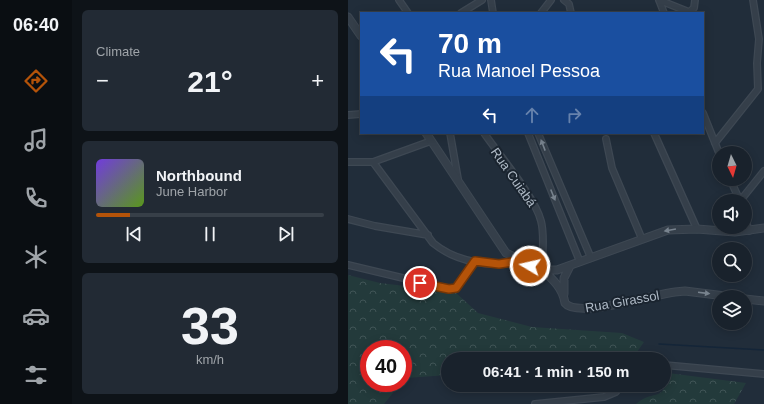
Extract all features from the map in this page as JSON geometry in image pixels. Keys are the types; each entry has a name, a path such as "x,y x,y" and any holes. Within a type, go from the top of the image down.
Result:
{"street":[{"path":"400,0 407,12"},
{"path":"463,12 482,0"},
{"path":"492,0 493,12"},
{"path":"543,12 550,0"},
{"path":"564,0 569,4 571,12"},
{"path":"659,0 689,12 694,8 695,0"},
{"path":"659,0 664,12"},
{"path":"715,144 758,89 757,63 759,39 753,0"},
{"path":"348,17 360,35"},
{"path":"348,115 360,114"},
{"path":"704,116 715,144"},
{"path":"427,134 506,253 519,261 542,270 550,271 570,266 668,230 712,230"},
{"path":"450,134 458,182"},
{"name":"Rua Cuiabá","path":"485,134 528,194 538,212 542,230 542,270"},
{"path":"528,134 580,262"},
{"path":"538,134 591,258"},
{"path":"654,134 697,229"},
{"path":"606,139 612,168 642,239"},
{"path":"348,162 373,162 431,141"},
{"path":"373,162 440,249 475,261 499,264 519,261"},
{"path":"746,194 764,171"},
{"path":"545,177 554,172"},
{"path":"348,219 375,226 428,235"},
{"path":"752,230 764,228"},
{"path":"348,266 449,289 456,288 475,261"},
{"path":"564,294 564,278 570,266"},
{"name":"Rua Girassol","path":"542,270 553,279 564,294 567,306 583,308 686,291 712,294"},
{"path":"752,300 764,301"},
{"path":"671,366 764,374"},
{"path":"535,404 604,397 616,392"}],"green space":[{"path":"348,275 380,283 455,292 478,313 532,327 622,333 644,342 637,352 441,352 441,376 412,378 412,340 360,340 360,392 394,392 384,404 348,404"},
{"path":"671,373 746,383 734,404 636,404 643,399 661,392 671,392"}],"waterway":[{"path":"659,344 764,350"}],"route":[{"path":"420,283 449,289 456,288 467,275 475,261 499,264 519,261 530,266"}]}
